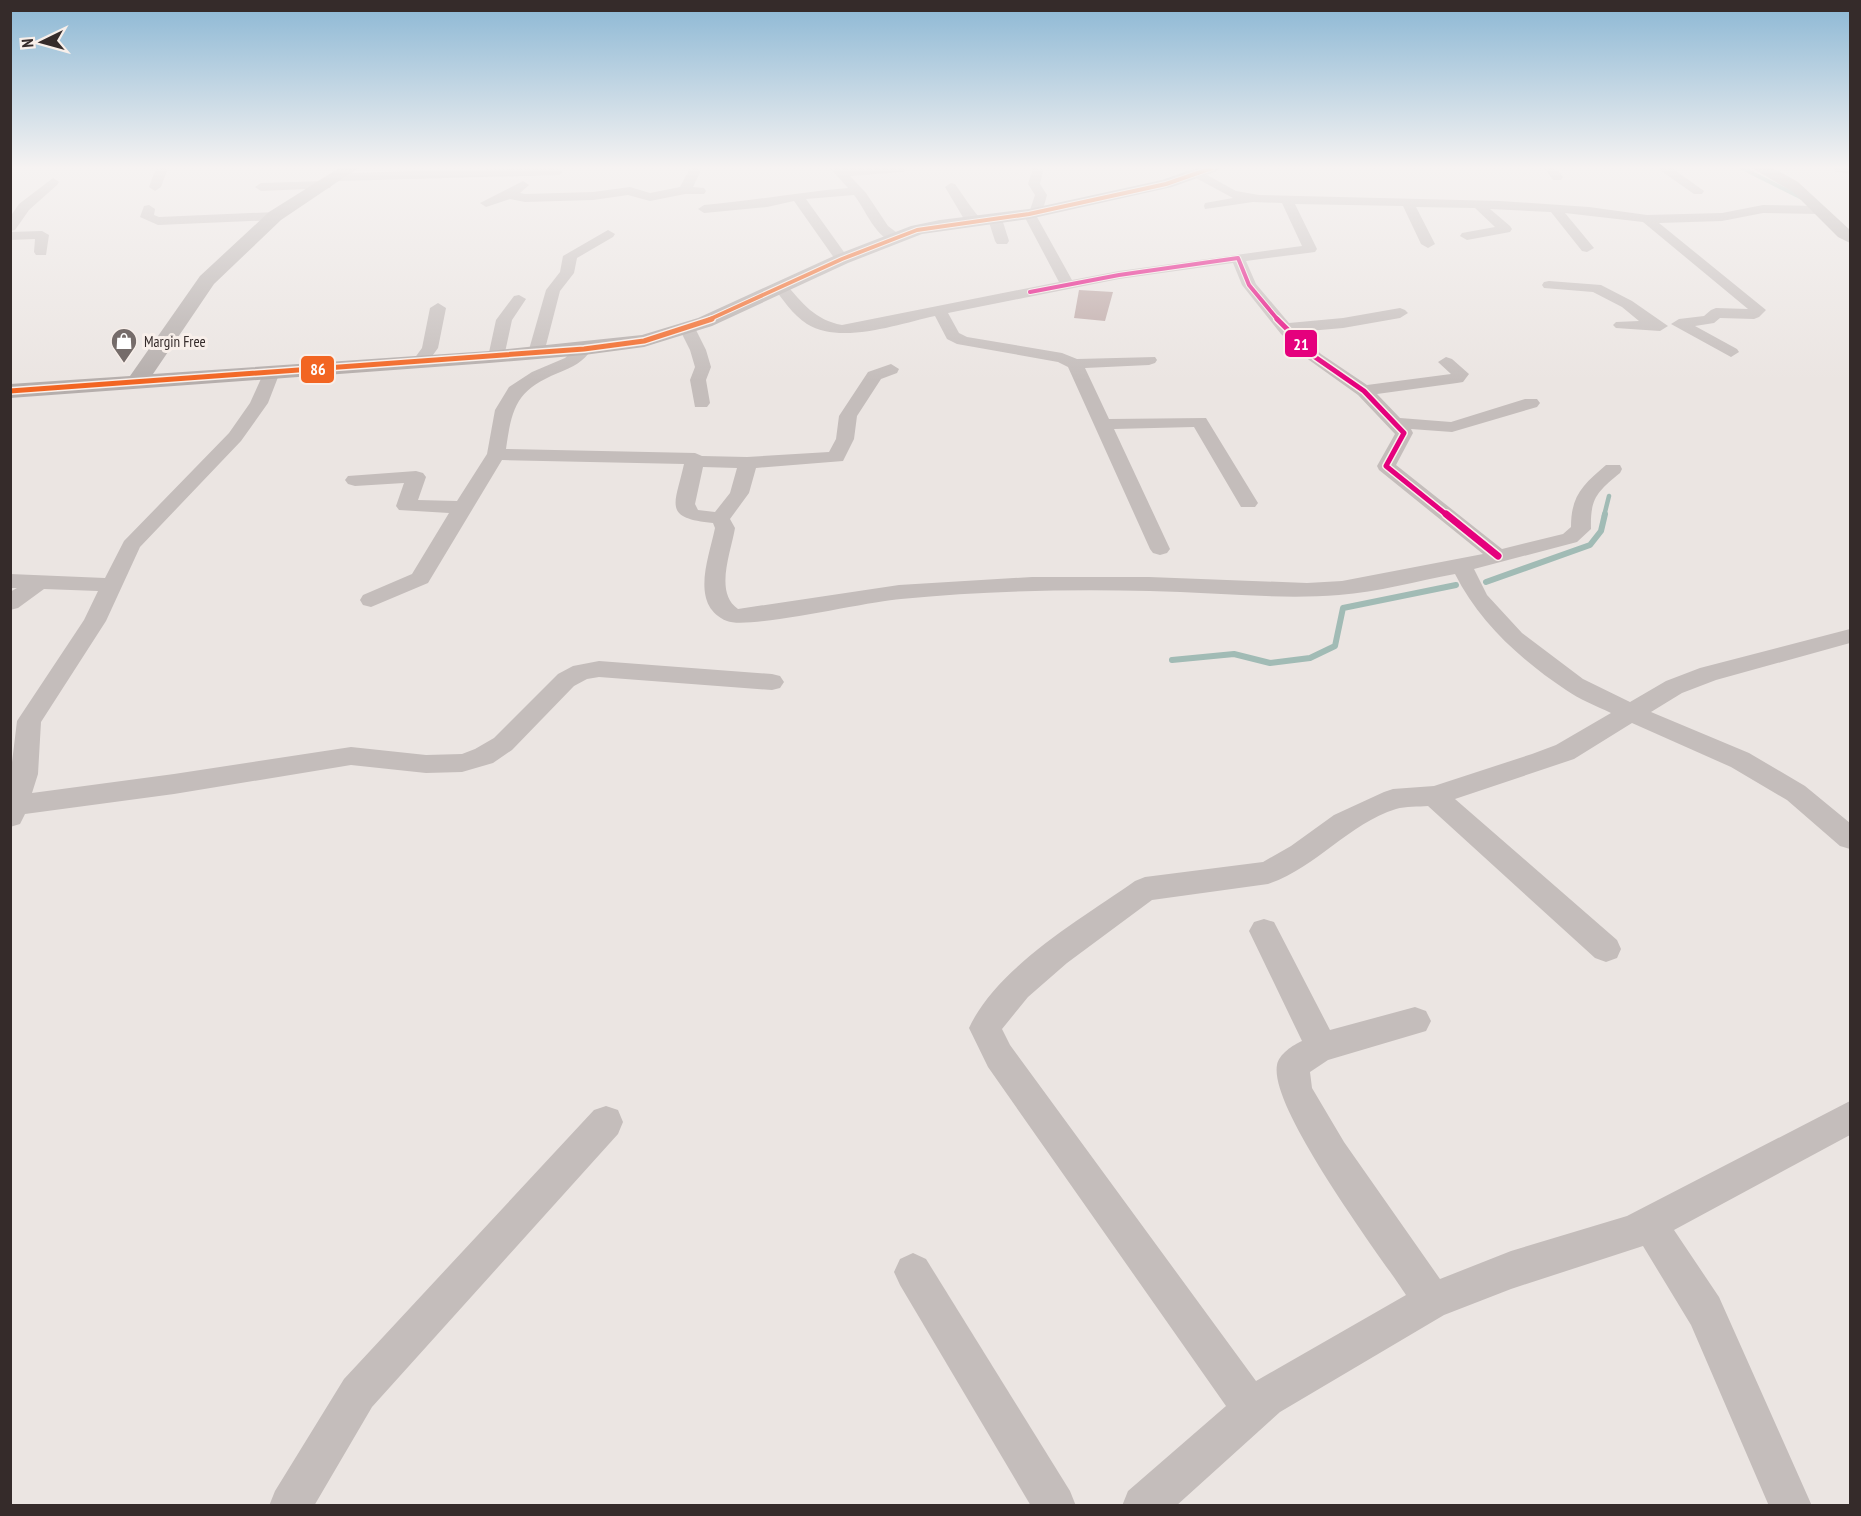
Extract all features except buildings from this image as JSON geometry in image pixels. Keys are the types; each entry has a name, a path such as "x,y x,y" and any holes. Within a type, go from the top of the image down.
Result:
{"main road":[{"path":"137,382 207,280 251,239"},
{"path":"10,392 496,357 644,341 687,328 842,259 895,239"}],"street":[{"path":"41,252 42,239"},
{"path":"536,353 554,290 567,273 570,256 600,239"},
{"path":"828,239 842,259"},
{"path":"1045,239 1068,285"},
{"path":"780,286 811,322 822,327 842,330 1068,285 1310,249 1305,239"},
{"path":"1425,239 1428,244"},
{"path":"1579,239 1587,248"},
{"path":"1622,325 1679,324 1709,320 1716,313 1754,314 1758,310 1670,239"},
{"path":"1238,258 1249,285 1285,328 1315,357 1365,391 1404,433 1386,466 1498,556"},
{"path":"1549,285 1596,288 1627,304 1655,326"},
{"path":"496,357 504,320 519,299"},
{"path":"419,363 430,348 438,308"},
{"path":"939,310 953,336 963,341 1062,358 1074,364 1149,360"},
{"path":"1285,328 1400,313"},
{"path":"1679,324 1731,352"},
{"path":"687,328 698,350 703,367 698,380 701,403"},
{"path":"371,600 420,578 496,454 510,395 523,382 578,359 584,349"},
{"path":"1365,391 1457,378 1461,374 1446,362"},
{"path":"1074,364 1160,549"},
{"path":"496,454 546,457 688,457 695,459 696,462 747,463 836,457 845,439 848,416 874,376 891,369"},
{"path":"272,372 259,403 235,437 131,544 95,621 29,721 25,774 12,811 351,756 426,764 462,764 484,756 502,744 566,680 581,672 599,669 772,682"},
{"path":"1395,423 1452,428 1532,403"},
{"path":"1102,424 1200,422 1248,503"},
{"path":"696,462 685,504 687,511 692,515 720,518 730,509 744,486 747,463"},
{"path":"720,518 725,528 714,589 719,606 734,616 761,614 898,592 1032,584 1149,584 1307,590 1342,588 1462,566 1570,538 1581,529 1580,506 1589,490 1613,469"},
{"path":"355,480 416,477 406,506 462,507"},
{"path":"1462,566 1478,598 1514,638 1575,685 1654,724 1740,760 1796,793 1851,838"},
{"path":"10,581 112,585"},
{"path":"10,603 40,582"},
{"path":"1252,1409 999,1056 985,1028 995,1011 1017,987 1056,954 1145,889 1268,873 1301,854 1344,822 1393,799 1434,796 1565,752 1674,687 1708,674 1851,636"},
{"path":"1434,796 1606,950"},
{"path":"1264,931 1322,1047"},
{"path":"1415,1021 1322,1047 1308,1054 1293,1066 1296,1090 1332,1154 1432,1301"},
{"path":"1143,1506 1266,1398 1432,1301 1511,1270 1633,1232 1851,1116"},
{"path":"290,1506 358,1393 606,1122"},
{"path":"1649,1222 1705,1311 1791,1506"},
{"path":"914,1272 1055,1506"}],"waterway":[{"path":"1604,516 1609,496"},
{"path":"1486,582 1590,545 1601,531 1605,514"},
{"path":"1172,660 1234,654 1270,663 1310,658 1335,646 1343,608 1456,585"}],"transit line":[{"name":"86","path":"10,391 489,357 644,341 705,322 842,259 894,239"},
{"name":"21","path":"1030,292 1119,275 1238,258 1249,285 1287,331 1315,357 1364,391 1404,433 1386,466 1498,556"}],"place":[{"name":"Margin Free","path":"124,364"}]}
